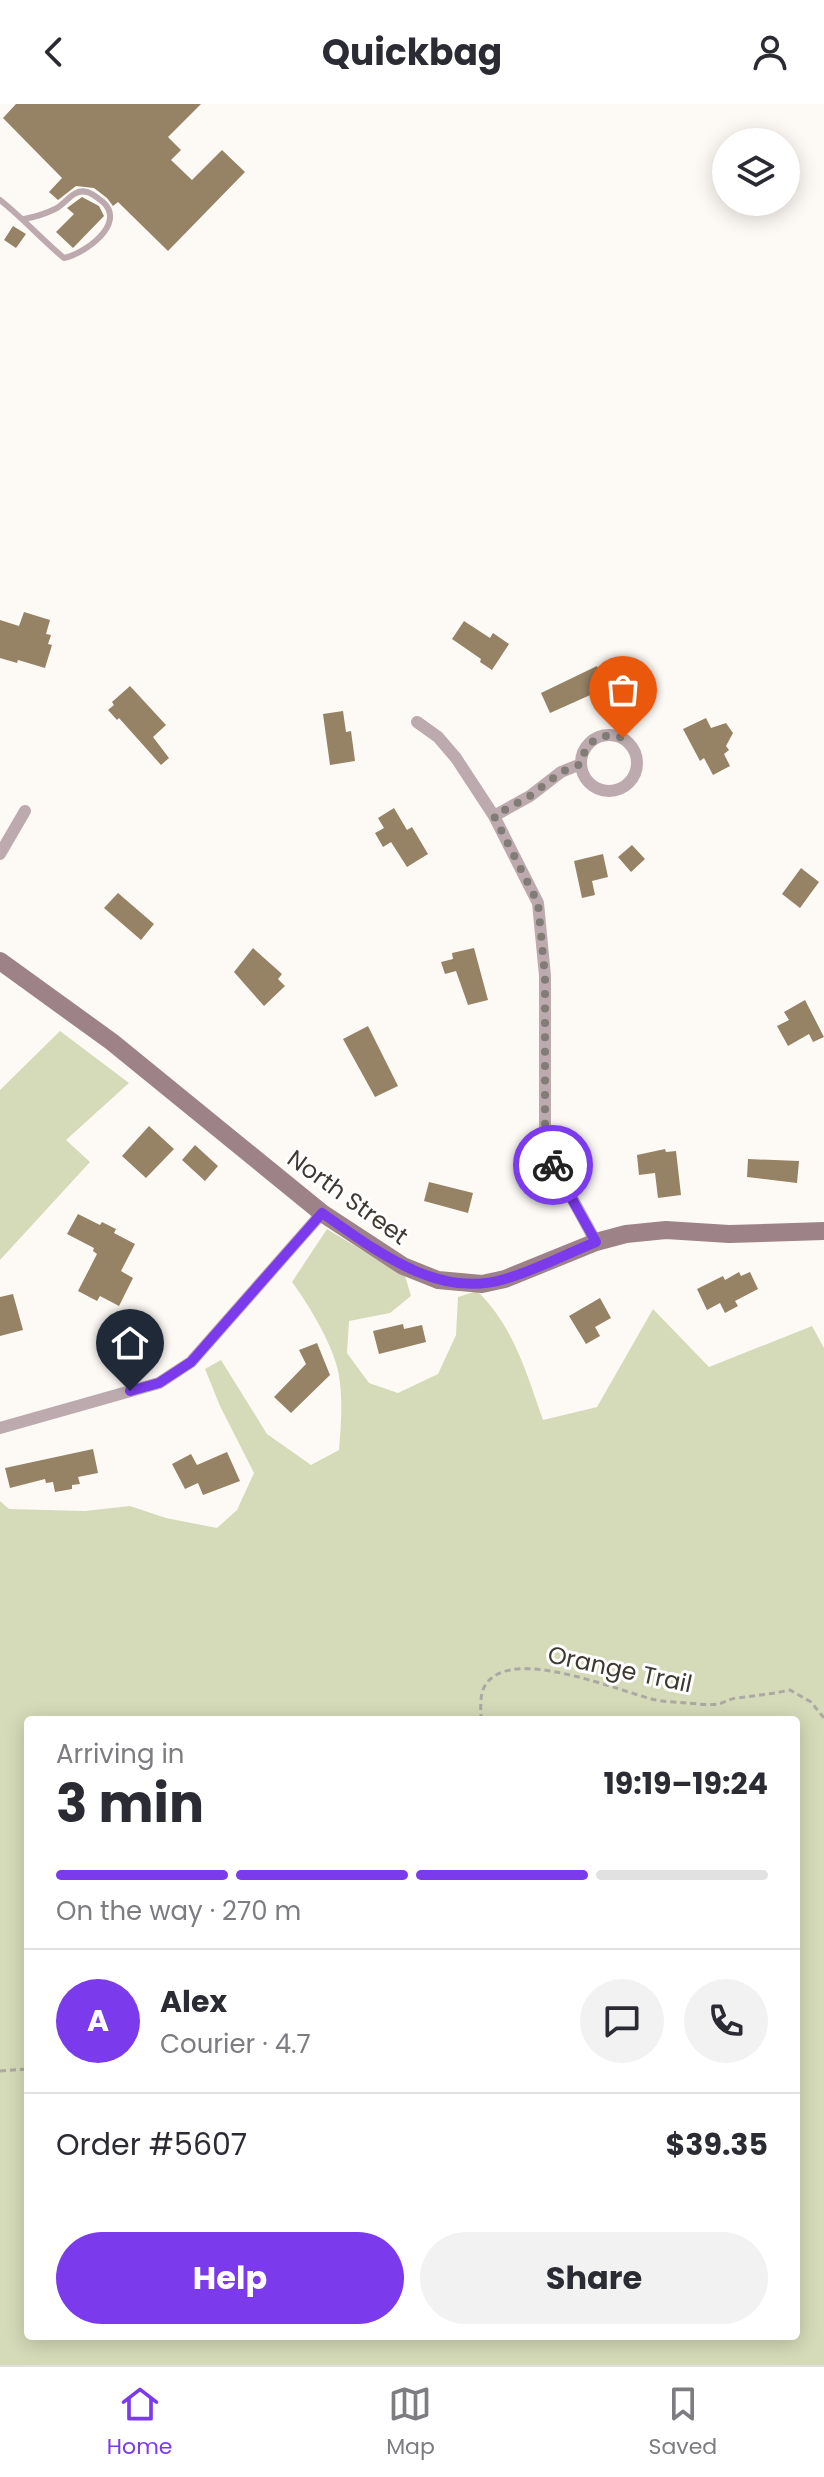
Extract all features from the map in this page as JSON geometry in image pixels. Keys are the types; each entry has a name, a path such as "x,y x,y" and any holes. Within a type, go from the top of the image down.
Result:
{"street":[{"path":"417,722 448,748 494,816 538,903 545,976 545,1149 596,1242"},
{"path":"604,735 623,738 631,744 638,763 637,772 627,786 610,792 593,787 582,773 581,764 587,745 604,735"},
{"path":"494,816 530,796 561,772 581,764"},
{"path":"0,854 25,811"},
{"name":"North Street","path":"0,961 112,1042 322,1213 403,1266 438,1280 482,1284 505,1279 596,1242 626,1234 666,1230 729,1234 824,1231"},
{"path":"0,1428 159,1383 191,1362 322,1213"}],"lane":[{"path":"0,200 64,258 78,255 109,227 111,216 106,205 89,191 76,192 58,208 24,219"}],"path":[{"name":"Orange Trail","path":"481,1716 480,1698 485,1685 495,1675 520,1669 573,1676 656,1700 689,1703 718,1704 790,1690 811,1702 824,1718"},
{"path":"0,2071 24,2069"}],"green space":[{"path":"60,1031 129,1083 66,1140 90,1162 0,1260 0,1090"},
{"path":"327,1229 405,1276 411,1296 390,1313 349,1321 347,1353 369,1383 398,1393 438,1374 456,1335 458,1297 477,1291 490,1304 509,1335 525,1368 543,1420 597,1407 653,1309 709,1367 812,1326 824,1348 824,2365 0,2365 0,1501 9,1509 85,1511 130,1506 166,1518 217,1528 237,1510 254,1473 205,1369 221,1360 267,1434 311,1465 339,1450 341,1404 337,1365 306,1302 292,1282"}],"building":[{"path":"16,104 201,104 168,137 181,150 171,160 192,180 222,150 245,172 168,251 118,202 113,206 94,188 76,186 58,200 49,192 62,178 3,118"},
{"path":"82,197 99,206 104,216 73,248 56,232 74,214 67,208"},
{"path":"13,226 26,234 16,248 4,240"},
{"path":"24,612 50,620 46,634 51,635 48,644 52,645 45,668 0,658 0,620 19,626"},
{"path":"464,621 490,638 493,633 509,644 492,670 452,639"},
{"path":"597,666 606,688 550,713 541,693"},
{"path":"130,686 166,725 153,737 169,758 161,765 108,710 114,705 112,702"},
{"path":"343,711 346,732 351,731 355,761 330,765 323,714"},
{"path":"706,718 711,728 726,723 733,733 726,746 729,750 724,754 730,766 713,775 704,758 700,761 683,729"},
{"path":"394,808 407,830 412,827 428,854 407,867 391,842 383,847 375,833 384,828 378,818"},
{"path":"632,845 645,859 631,872 618,857"},
{"path":"603,854 608,877 592,881 595,895 582,898 574,861"},
{"path":"801,868 819,882 800,908 782,894"},
{"path":"118,893 154,924 141,940 104,908"},
{"path":"253,948 282,974 278,979 285,986 264,1006 234,972"},
{"path":"474,948 488,1000 468,1005 456,971 445,974 441,962 453,959 452,953"},
{"path":"805,1000 824,1037 813,1042 809,1034 788,1046 777,1026 789,1020 784,1012"},
{"path":"368,1026 398,1086 375,1097 343,1039"},
{"path":"149,1126 174,1149 146,1178 122,1156"},
{"path":"195,1145 218,1166 205,1181 182,1160"},
{"path":"665,1149 666,1152 676,1151 681,1195 658,1198 655,1173 639,1175 637,1155"},
{"path":"748,1159 799,1161 797,1183 747,1177"},
{"path":"429,1182 473,1193 468,1213 424,1201"},
{"path":"78,1214 116,1229 114,1233 135,1244 121,1271 133,1278 119,1306 100,1296 97,1301 78,1291 97,1254 94,1248 67,1234"},
{"path":"739,1272 741,1276 750,1272 758,1289 735,1301 738,1306 725,1313 720,1303 707,1310 697,1289"},
{"path":"13,1294 23,1330 0,1336 0,1297"},
{"path":"600,1298 611,1318 595,1327 600,1336 586,1344 569,1316"},
{"path":"403,1324 404,1329 422,1325 426,1342 379,1354 373,1331"},
{"path":"317,1343 330,1375 291,1413 274,1397 306,1364 299,1350"},
{"path":"93,1449 98,1473 78,1477 80,1484 72,1485 72,1489 55,1492 53,1482 46,1483 45,1479 10,1488 5,1468"},
{"path":"227,1452 240,1481 203,1495 198,1483 185,1489 172,1464 191,1454 197,1465"}],"way so far":[{"path":"553,1165 545,1149 545,976 538,903 494,816 522,802 561,772 581,764 587,745 595,739 604,735 623,738"}],"route":[{"path":"130,1391 159,1383 191,1362 322,1213 403,1266 438,1280 482,1284 505,1279 596,1242 553,1165"}]}
